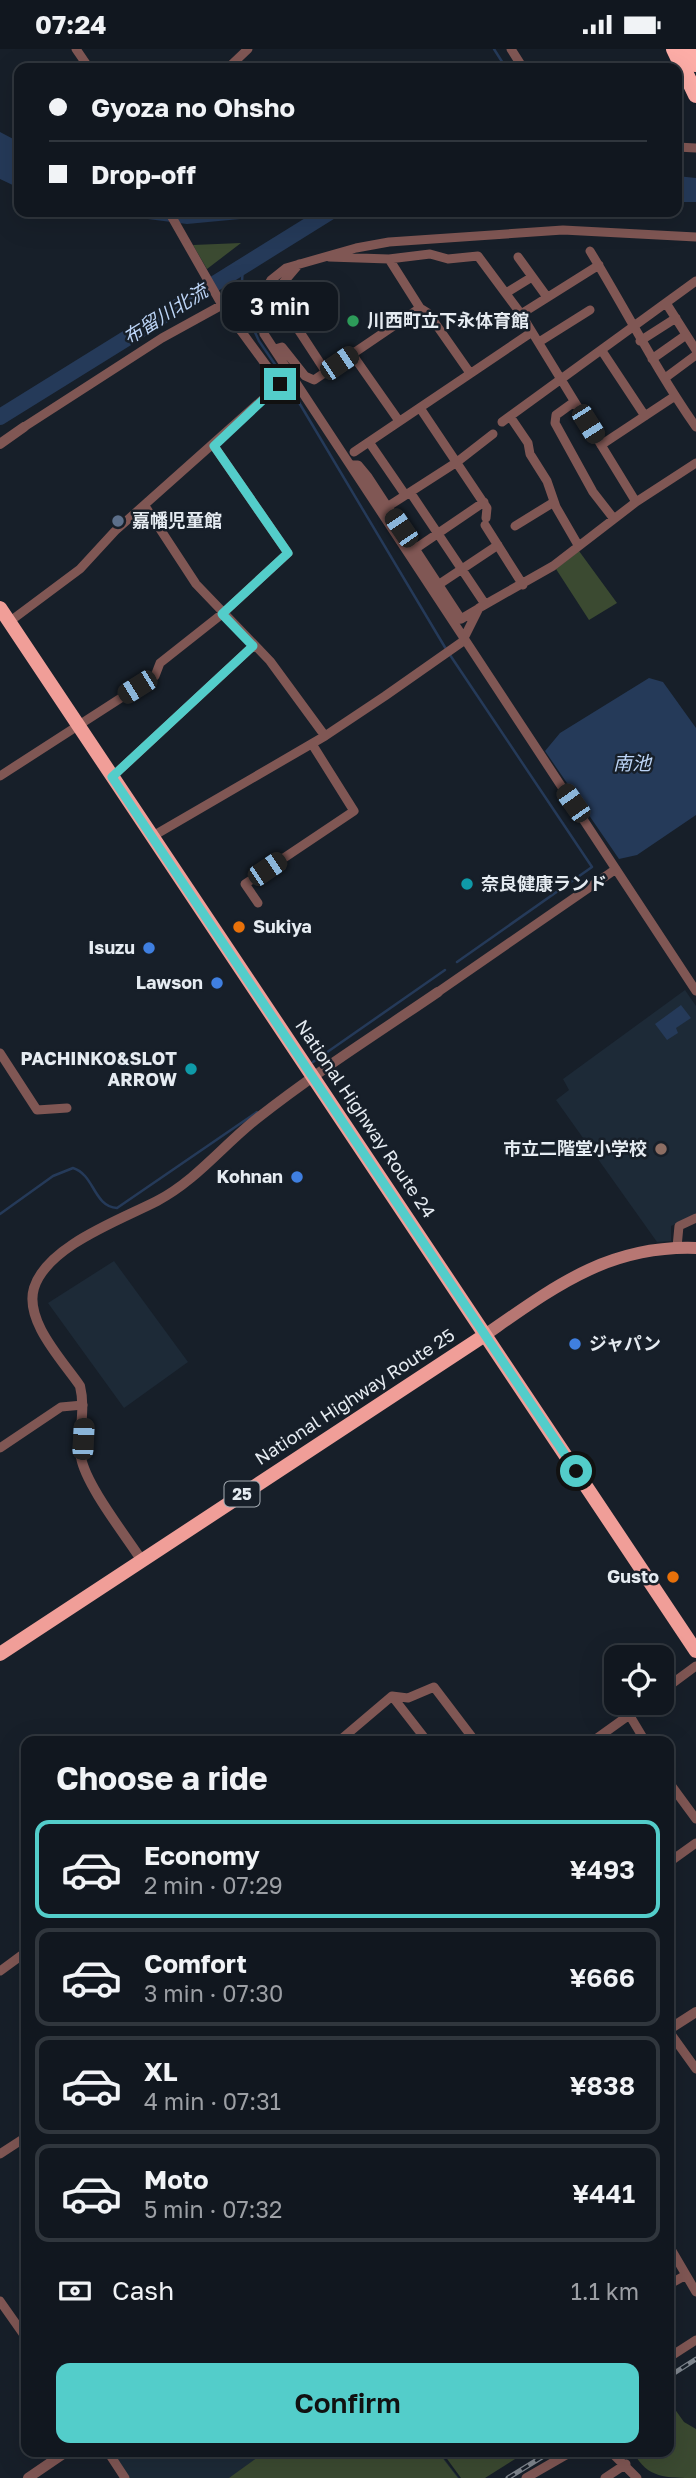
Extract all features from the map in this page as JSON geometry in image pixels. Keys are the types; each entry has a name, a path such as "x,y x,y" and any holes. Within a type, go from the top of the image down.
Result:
{"highway":[{"path":"689,49 696,64"},
{"path":"682,66 696,95"},
{"name":"National Highway Route 24","path":"0,608 696,1651"},
{"name":"National Highway Route 25","path":"0,1654 485,1335"}],"main road":[{"path":"485,1335 569,1280 607,1259 642,1250 687,1248"}],"street":[{"path":"9,622 80,569 115,531 214,446 280,384 248,336 220,302 172,217"},
{"path":"0,444 220,302 255,300 271,280 286,268 324,256 389,242 563,230 696,237"},
{"path":"590,251 640,341 696,427"},
{"path":"324,256 389,259 429,254 448,259 478,256 533,332 636,502"},
{"path":"518,257 547,297"},
{"path":"389,259 420,308 428,313 470,373"},
{"path":"299,264 276,291 277,297 326,372"},
{"path":"521,314 599,265"},
{"path":"506,293 533,277"},
{"path":"578,545 554,502 528,443 506,420 696,281"},
{"path":"255,300 263,334 467,635 497,692 696,991"},
{"path":"666,303 696,350"},
{"path":"275,349 282,347 314,380 420,308"},
{"path":"539,342 590,310"},
{"path":"640,341 676,319"},
{"path":"354,452 533,332"},
{"path":"248,336 263,334"},
{"path":"652,359 686,335"},
{"path":"602,351 645,416"},
{"path":"352,354 399,421"},
{"path":"664,378 696,355"},
{"path":"601,445 676,396"},
{"path":"574,402 556,415 555,423 593,492 614,519"},
{"path":"420,408 484,502 487,508 485,521 523,585"},
{"path":"387,507 457,462 493,434"},
{"path":"369,442 404,493 408,494 438,534 482,606"},
{"path":"0,776 155,676 160,663 222,614 288,553 214,446"},
{"path":"461,619 553,566 636,502 696,463"},
{"path":"351,465 358,465 368,477 461,619 467,635"},
{"path":"415,549 484,502"},
{"path":"515,526 554,502"},
{"path":"145,506 196,584 270,661 325,737"},
{"path":"438,585 498,545"},
{"path":"153,836 325,737 453,649 467,635 482,606"},
{"path":"112,777 253,646"},
{"path":"258,903 245,884 354,811 312,744"},
{"path":"142,1561 88,1477 82,1457 83,1405 80,1386 34,1312 33,1292 38,1275 52,1260 79,1241 186,1182 257,1118 616,869"},
{"path":"0,1053 37,1110 67,1108"},
{"path":"687,1248 679,1226 696,1218"},
{"path":"0,1448 61,1407 83,1405"},
{"path":"674,1682 696,1666"},
{"path":"345,1736 393,1696 408,1698 434,1687 471,1736"},
{"path":"393,1696 423,1736"},
{"path":"600,1736 630,1716 642,1736"},
{"path":"674,1789 696,1819"},
{"path":"674,1859 696,1843"},
{"path":"0,1971 21,1956"},
{"path":"674,2026 696,2012"},
{"path":"674,2038 696,2069"},
{"path":"0,2154 21,2140"},
{"path":"674,2255 696,2293"},
{"path":"674,2282 686,2275"},
{"path":"0,2301 21,2331"},
{"path":"674,2354 696,2340"},
{"path":"28,2478 59,2457"},
{"path":"111,2457 125,2478"},
{"path":"526,2478 562,2457"},
{"path":"617,2457 637,2478"},
{"path":"606,2478 626,2464"}],"shaded area":[{"path":"685,990 696,1006 696,1215 671,1226 671,1241 657,1242 556,1100 569,1090 563,1079"},
{"path":"114,1261 188,1362 124,1408 48,1303"},
{"path":"114,2457 443,2457 459,2478 127,2478"}],"green space":[{"path":"241,243 207,269 193,245"},
{"path":"579,551 617,603 589,620 556,569"},
{"path":"674,2408 684,2422 696,2429 696,2478 659,2475 651,2472 636,2457 674,2457"},
{"path":"258,2457 442,2457 458,2478 229,2478"},
{"path":"446,2457 518,2457 485,2478 461,2478"}],"water":[{"path":"0,132 14,139 14,186 0,179"},
{"path":"682,177 696,178 696,202 682,202"},
{"path":"132,217 261,217 187,224"},
{"name":"南池","path":"649,678 663,682 696,728 696,815 637,855 619,859 545,751 560,733"},
{"path":"681,1005 691,1018 676,1028 678,1033 667,1040 655,1024"}],"waterway":[{"path":"494,49 503,63"},
{"name":"布留川北流","path":"0,417 322,217"},
{"path":"241,300 243,264"},
{"path":"243,306 259,341 285,379 446,649"},
{"path":"450,655 592,867 457,962"},
{"path":"313,1062 445,970"},
{"path":"0,1214 53,1176 73,1168 86,1177 103,1202 117,1208 257,1112"}],"railway":[{"path":"674,2373 696,2359"},
{"path":"508,2478 542,2457"}],"place":[{"name":"川西町立下永体育館","path":"353,321"},
{"name":"嘉幡児童館","path":"118,521"},
{"name":"奈良健康ランド","path":"467,884"},
{"name":"Sukiya","path":"239,927"},
{"name":"Isuzu","path":"149,948"},
{"name":"Lawson","path":"217,983"},
{"name":"PACHINKO&SLOT ARROW","path":"191,1069"},
{"name":"市立二階堂小学校","path":"661,1149"},
{"name":"Kohnan","path":"297,1177"},
{"name":"ジャパン","path":"575,1344"},
{"name":"Gusto","path":"673,1577"}],"route":[{"path":"280,384 214,446 288,553 222,614 253,646 112,777 576,1471"}]}
